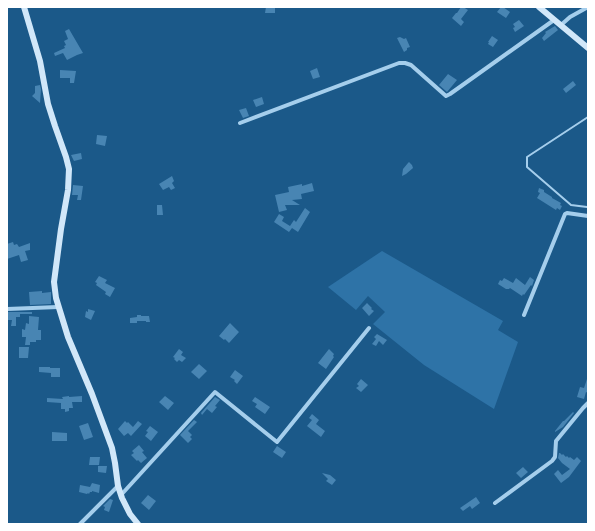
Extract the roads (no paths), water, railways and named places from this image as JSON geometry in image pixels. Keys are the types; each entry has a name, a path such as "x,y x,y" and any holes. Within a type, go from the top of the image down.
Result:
{"main road":[{"path":"24,7 40,61 48,104 69,169 68,190 54,282 58,308 112,448 118,486 121,495 130,514 138,524"},
{"path":"539,7 588,48"}],"street":[{"path":"561,25 570,16 588,7"},
{"path":"240,123 399,63 411,65 446,96 554,20"},
{"path":"524,315 565,214 588,216"},
{"path":"7,309 58,308"},
{"path":"121,495 215,392 277,442 369,328"},
{"path":"495,503 552,461 555,457 556,441 588,404"},
{"path":"80,524 118,486"}],"lane":[{"path":"587,207 571,205 527,167 528,157 588,117"}]}
